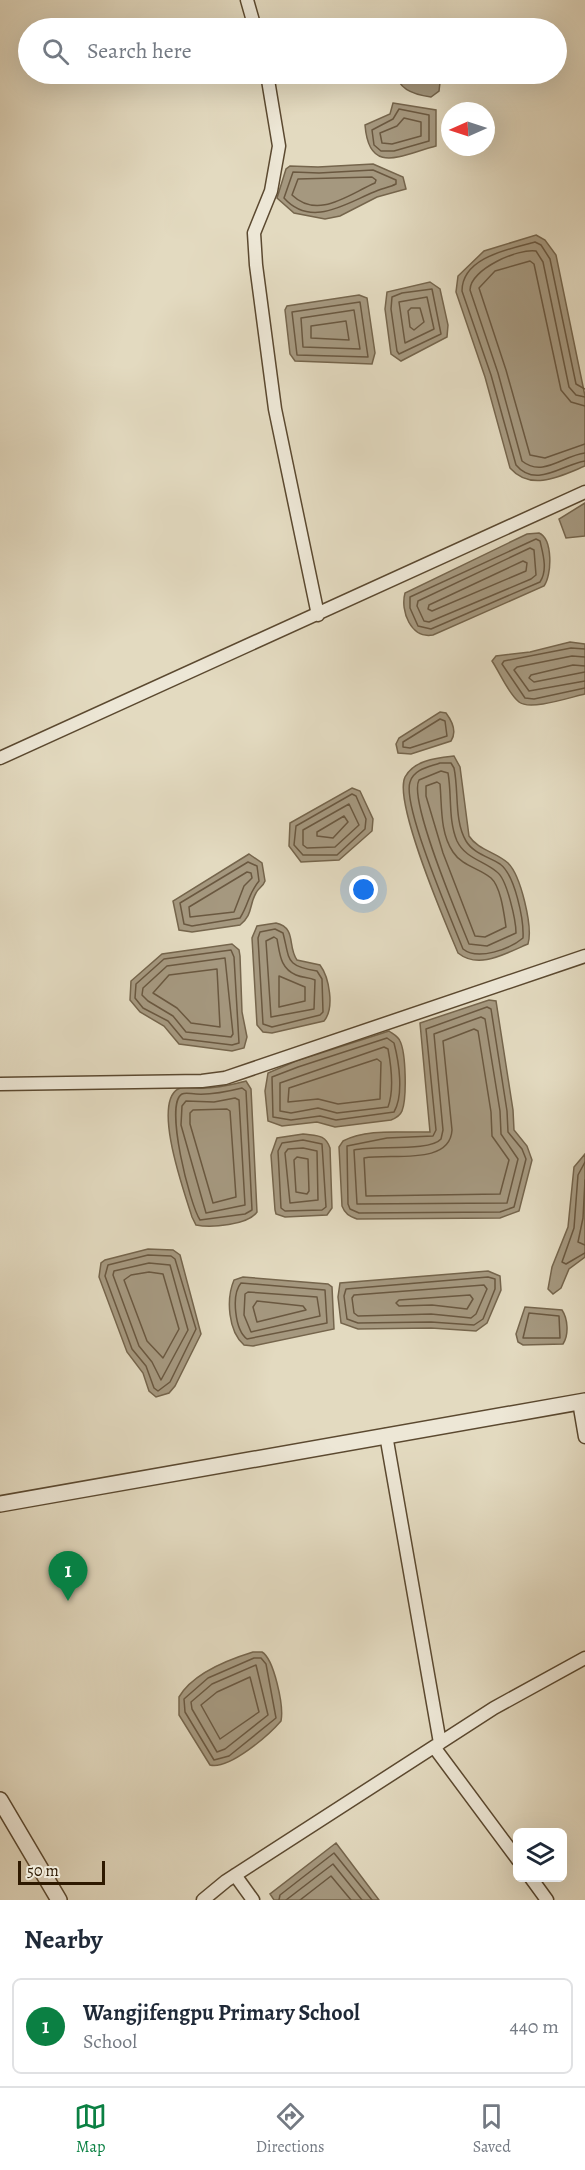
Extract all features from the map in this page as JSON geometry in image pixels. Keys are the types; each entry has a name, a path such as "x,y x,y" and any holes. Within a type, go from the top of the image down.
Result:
{"street":[{"path":"247,0 252,18"},
{"path":"269,84 279,146 271,191 254,233 256,265 275,410 318,615"},
{"path":"0,758 585,492"},
{"path":"0,1084 202,1081 225,1078 585,956"},
{"path":"0,1504 582,1401 585,1437"},
{"path":"386,1435 437,1745 513,1853"},
{"path":"202,1900 235,1875 494,1708 585,1658"},
{"path":"0,1800 59,1900"},
{"path":"235,1875 253,1900"},
{"path":"534,1882 547,1900"}],"water":[{"path":"401,84 440,84 439,91 431,97 404,88"},
{"path":"393,103 436,110 436,146 389,158 373,151 368,141 365,125 390,114"},
{"path":"373,164 403,177 406,189 377,197 340,216 325,219 294,213 277,198 286,169 290,166"},
{"path":"536,235 545,240 556,255 585,396 585,466 556,477 537,481 518,475 510,468 485,377 456,292 458,276 484,251"},
{"path":"430,282 440,289 448,325 447,337 401,361 391,354 385,309 387,292"},
{"path":"359,295 367,298 375,353 372,364 295,361 290,354 285,310 287,306"},
{"path":"585,503 585,536 566,538 559,519"},
{"path":"539,533 547,542 550,558 549,574 544,586 433,635 419,633 413,628 404,608 405,593 527,534"},
{"path":"570,642 585,644 585,694 561,700 532,705 519,702 492,661 496,656 530,652"},
{"path":"440,712 446,713 452,723 454,734 451,741 411,754 398,753 396,744 399,738"},
{"path":"454,756 460,767 469,836 477,845 508,863 513,870 521,890 529,926 528,944 484,960 466,958 458,953 422,864 403,791 405,777 414,767 426,761"},
{"path":"352,788 360,791 373,819 372,831 339,860 301,862 289,846 290,823"},
{"path":"249,854 262,863 265,881 257,891 249,914 244,921 240,925 192,932 179,930 173,901"},
{"path":"276,923 287,929 297,960 320,965 328,985 330,1001 324,1021 272,1033 263,1032 257,1025 252,938 257,926"},
{"path":"232,944 239,950 240,956 242,1012 247,1037 244,1048 232,1051 179,1044 164,1026 140,1012 130,1000 131,981 162,954"},
{"path":"489,1000 496,1001 514,1130 527,1146 532,1160 519,1211 500,1218 357,1219 350,1216 342,1206 339,1147 343,1141 363,1134 430,1132 420,1023"},
{"path":"389,1031 400,1041 405,1065 404,1105 398,1117 391,1120 335,1127 317,1122 282,1126 268,1121 265,1091 268,1073 296,1061"},
{"path":"246,1081 251,1089 257,1212 238,1223 220,1226 196,1225 183,1189 169,1130 168,1112 171,1098 178,1089 182,1088 215,1087"},
{"path":"303,1134 323,1138 330,1148 332,1208 327,1215 285,1217 276,1214 275,1210 271,1155 277,1138"},
{"path":"585,1154 585,1257 569,1269 561,1288 553,1294 548,1289 552,1267 568,1227 574,1167"},
{"path":"148,1249 173,1250 180,1255 201,1334 175,1386 169,1393 156,1397 149,1391 143,1373 127,1352 99,1277 101,1263 105,1260"},
{"path":"488,1271 500,1276 501,1290 487,1323 476,1331 431,1328 358,1329 341,1323 338,1297 340,1283"},
{"path":"243,1277 328,1284 332,1287 334,1329 253,1346 244,1345 235,1332 229,1305 234,1280"},
{"path":"525,1307 562,1310 567,1327 563,1344 523,1345 518,1342 516,1334"},
{"path":"253,1652 262,1652 266,1656 274,1673 282,1714 281,1721 238,1757 218,1765 210,1765 179,1715 179,1697 202,1674 222,1663"},
{"path":"336,1843 379,1900 274,1900 270,1894"}],"place":[{"name":"Wangjifengpu Primary School","path":"68,1601"}]}
